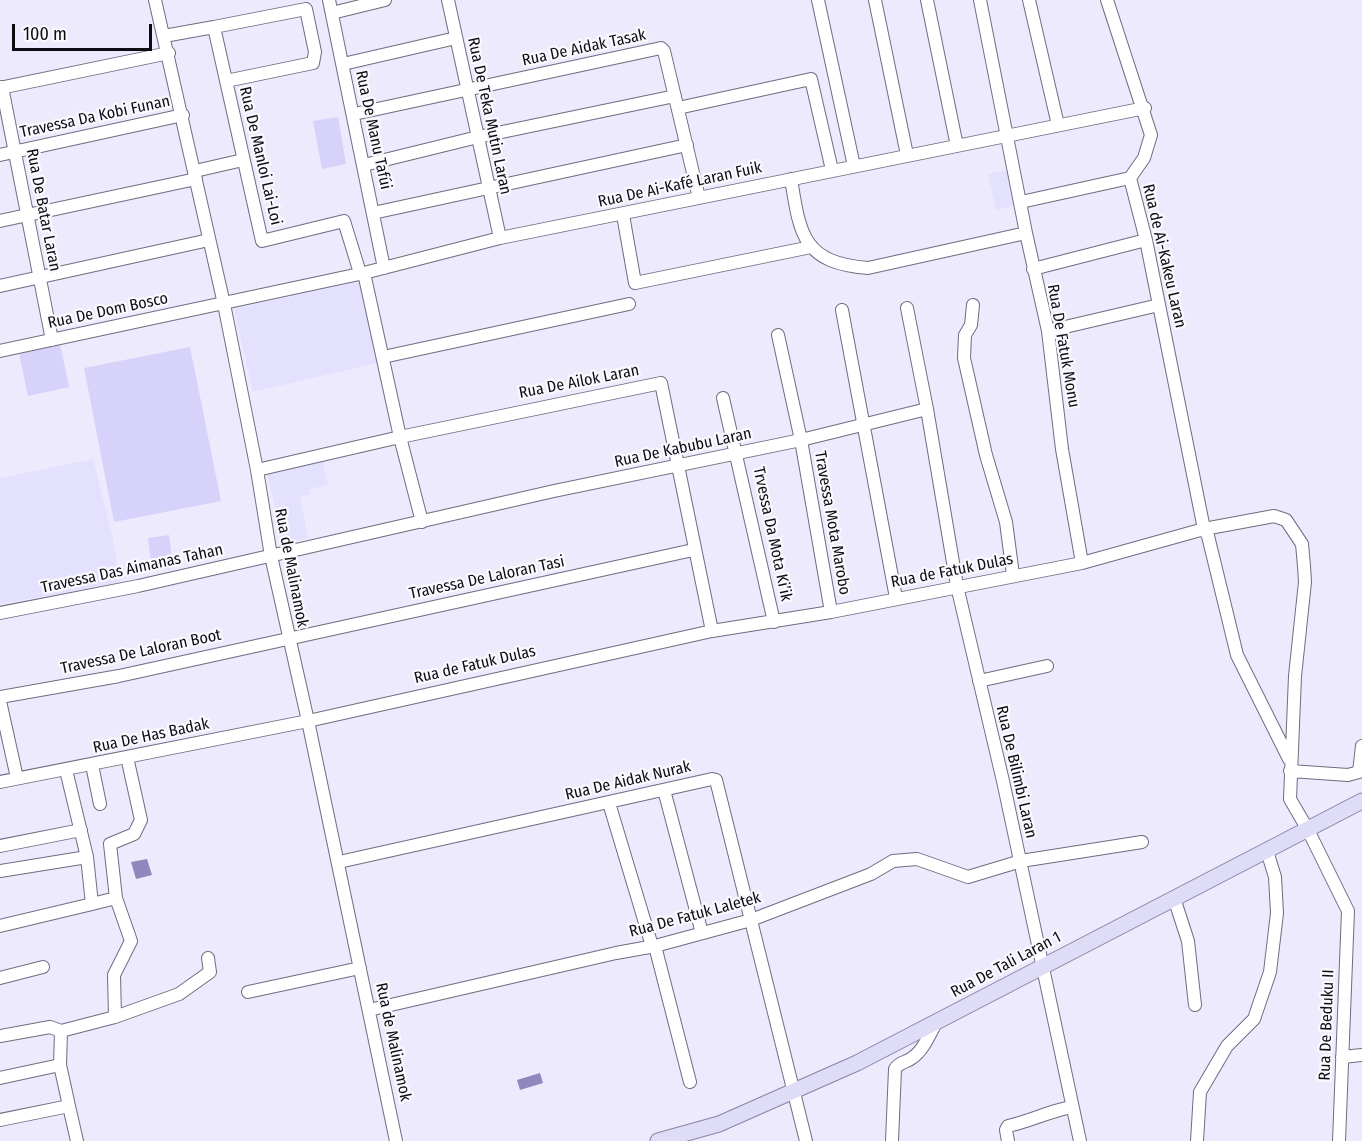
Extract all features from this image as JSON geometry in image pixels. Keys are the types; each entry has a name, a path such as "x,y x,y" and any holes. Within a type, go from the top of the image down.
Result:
{"main road":[{"name":"Rua De Tali Laran 1","path":"658,1141 719,1124 857,1063 1362,801"}],"street":[{"name":"Rua de Malinamok","path":"155,0 169,53 224,304 257,470 271,556 339,862 396,1141"},
{"name":"Rua De Manu Tafúi","path":"329,0 384,268"},
{"path":"332,13 385,0"},
{"name":"Rua De Teka Mutin Laran","path":"448,0 487,187 500,238"},
{"path":"818,0 854,166"},
{"path":"875,0 907,155"},
{"path":"927,0 957,146"},
{"name":"Rua De Fatuk Monu","path":"980,0 1033,269 1048,331 1062,449 1082,563"},
{"path":"1029,0 1058,125"},
{"name":"Rua de Ai-Kakeu Laran","path":"1107,0 1145,108 1151,135 1144,158 1130,178 1146,240 1204,529 1208,536 1237,655 1290,766"},
{"path":"164,36 306,9 315,52 313,63 226,81"},
{"name":"Rua De Manloi Lai-Loi","path":"214,27 262,242 344,221 362,273"},
{"path":"342,64 456,38"},
{"name":"Rua De Aidak Tasak","path":"468,89 661,48 664,51 699,198"},
{"path":"1,88 169,53"},
{"path":"364,165 478,137 811,79 832,170"},
{"name":"Rua De Batar Laran","path":"1,88 52,340"},
{"path":"354,114 468,89"},
{"name":"Rua De Ai-Kafé Laran Fuik","path":"224,304 384,268 500,238 1145,108"},
{"name":"Travessa Da Kobi Funan","path":"0,154 183,115"},
{"path":"373,213 687,145"},
{"path":"0,221 196,175 243,160"},
{"path":"791,178 797,215 804,239 818,254 836,262 868,268 1026,233"},
{"path":"1021,202 1130,178"},
{"path":"623,215 635,283 812,247"},
{"path":"0,286 209,240"},
{"path":"1033,269 1146,240"},
{"path":"362,273 422,522"},
{"name":"Rua De Dom Bosco","path":"0,351 224,304"},
{"path":"383,357 629,304"},
{"path":"973,305 971,325 965,335 964,358 986,455 1006,522 1013,575"},
{"path":"1048,331 1159,305"},
{"path":"907,308 927,409 957,586"},
{"path":"842,310 896,598"},
{"name":"Travessa Mota Marobo","path":"778,335 801,440 831,612"},
{"name":"Rua De Ailok Laran","path":"257,470 400,437 661,383 676,468 712,631"},
{"name":"Trvessa Da Mota Ki’ik","path":"723,398 774,622"},
{"name":"Rua De Kabubu Laran","path":"271,556 554,491 676,468 864,426 927,409"},
{"name":"Rua de Fatuk Dulas","path":"308,721 460,685 712,631 831,612 1082,563 1204,529 1274,516 1286,520 1302,544 1305,582 1295,676 1290,799 1348,911"},
{"name":"Travessa De Laloran Tasi","path":"288,638 693,550"},
{"name":"Travessa Das Aimanas Tahan","path":"0,613 271,556"},
{"name":"Rua De Bilimbi Laran","path":"957,586 1021,861 1080,1141"},
{"name":"Travessa De Laloran Boot","path":"0,699 119,676 288,638"},
{"path":"979,681 1047,666"},
{"path":"0,699 17,778"},
{"name":"Rua De Has Badak","path":"0,782 308,721"},
{"path":"1290,766 1348,775 1359,772 1362,746"},
{"path":"115,1017 114,975 131,941 116,898 110,844 134,834 141,820 127,757"},
{"path":"92,765 100,804"},
{"path":"66,770 87,856 92,904"},
{"name":"Rua De Aidak Nurak","path":"339,862 711,779 716,780 806,1141"},
{"path":"664,790 702,933"},
{"path":"609,803 654,946 690,1082"},
{"path":"0,846 81,830"},
{"name":"Rua De Fatuk Laletek","path":"369,1010 654,946 751,920 871,874 893,861 916,859 945,871 968,877 1021,861 1142,842"},
{"path":"1197,1141 1200,1092 1227,1046 1254,1019 1270,972 1277,913 1275,877 1267,851"},
{"path":"0,871 87,856"},
{"path":"0,926 116,898"},
{"path":"1174,898 1188,941 1195,1005"},
{"name":"Rua De Beduku II","path":"1339,1141 1348,911"},
{"path":"0,1036 50,1027 61,1031 115,1017 179,994 210,972 208,958"},
{"path":"0,978 43,967"},
{"path":"248,992 360,968"},
{"path":"892,1141 895,1069 898,1064 912,1059 925,1044 937,1021"},
{"path":"61,1031 60,1065 77,1141"},
{"path":"1342,1057 1362,1055"},
{"path":"0,1078 60,1065"},
{"path":"0,1120 69,1106"},
{"path":"1008,1141 1006,1130 1008,1126 1025,1122 1050,1111 1072,1107"}],"shaded area":[{"path":"338,117 346,164 322,169 313,121"},
{"path":"1008,170 1017,205 996,210 988,174"},
{"path":"361,281 380,362 253,392 234,309"},
{"path":"60,344 69,387 28,396 19,353"},
{"path":"190,347 221,501 114,522 84,368"},
{"path":"322,458 328,485 309,489 310,494 300,497 308,538 284,543 266,470"},
{"path":"93,459 112,534 120,583 0,604 0,478"},
{"path":"169,535 173,568 152,571 148,538"},
{"path":"147,859 152,875 136,879 131,862"},
{"path":"540,1073 543,1083 520,1090 517,1080"}]}
